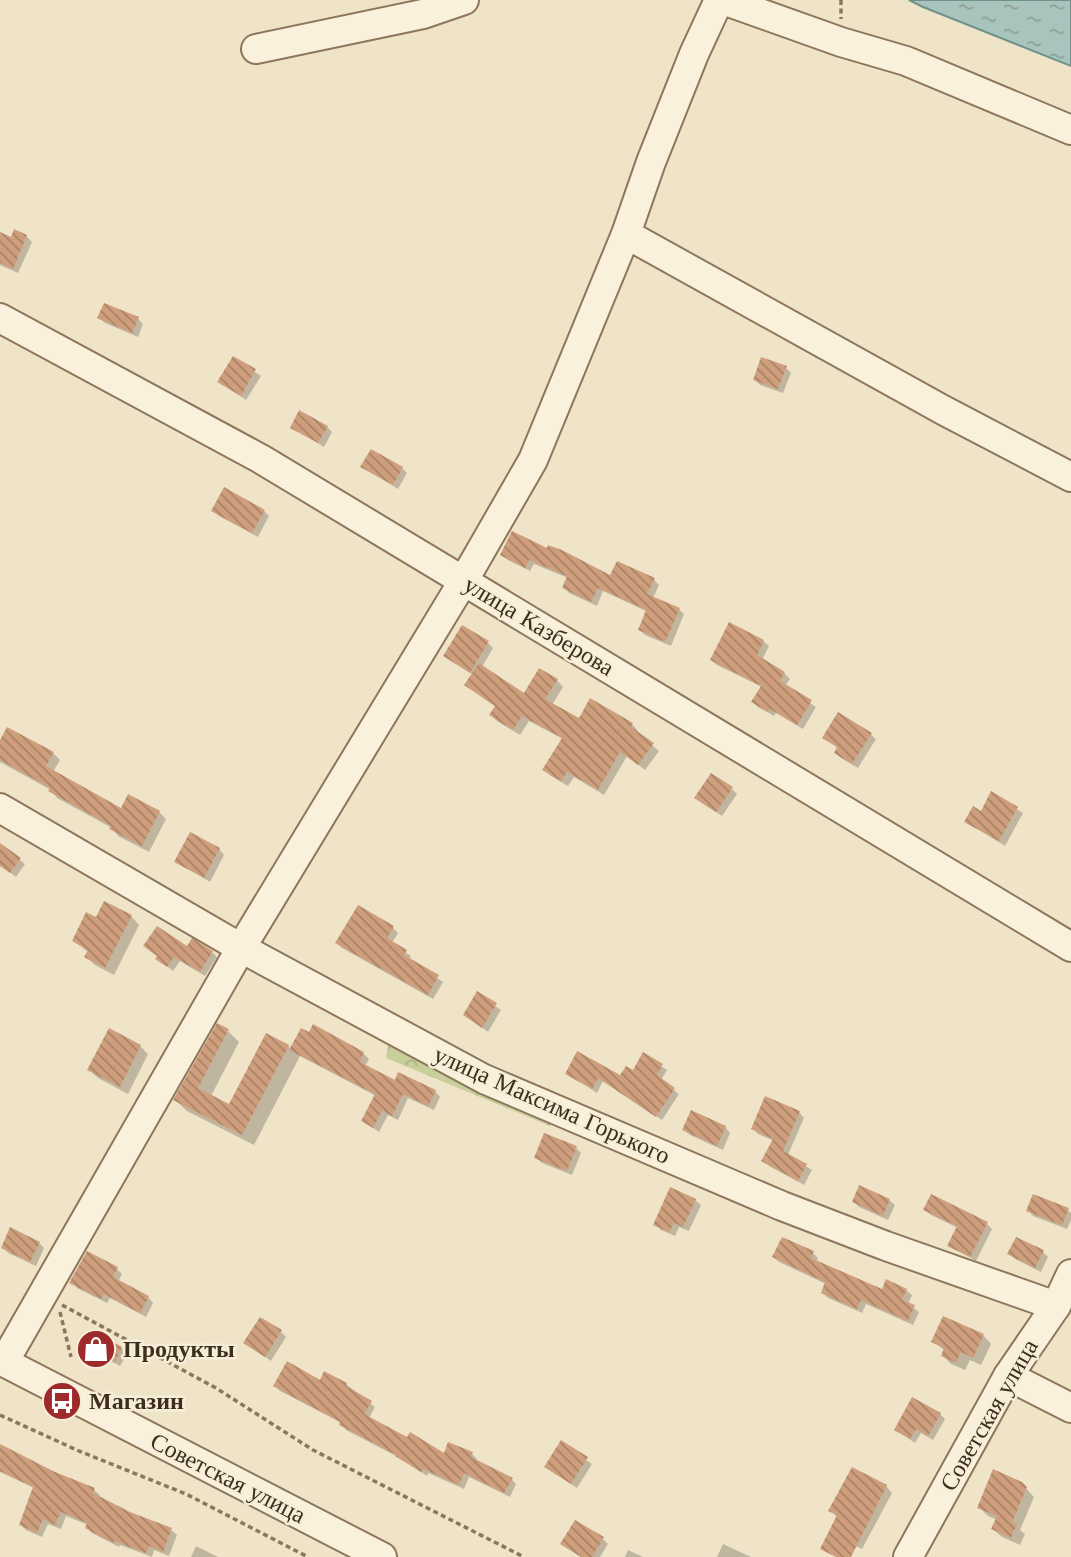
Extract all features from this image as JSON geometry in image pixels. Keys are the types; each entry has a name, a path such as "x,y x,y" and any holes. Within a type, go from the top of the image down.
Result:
{"street":[{"path":"256,49 424,14 464,0"},
{"path":"2,1361 241,948 464,580 533,460 626,234 694,54 721,0 906,61 1071,131"},
{"path":"626,234 943,410 1071,477"},
{"name":"улица Казберова","path":"0,318 261,459 1071,947"},
{"name":"улица Максима Горького","path":"0,808 241,948 484,1079 782,1206 1056,1306"},
{"name":"Советская улица","path":"908,1557 1008,1376 1056,1306 1071,1274"},
{"name":"Советская улица","path":"2,1361 382,1557"},
{"path":"1008,1376 1071,1408"}],"path":[{"path":"71,1357 57,1302 216,1388 313,1450 524,1557"},
{"path":"0,1415 79,1451 186,1494 308,1557"}],"green space":[{"path":"389,1040 555,1113 550,1126 386,1058"}],"water":[{"path":"909,0 1071,0 1071,66 923,7"}],"building":[{"path":"14,229 27,235 13,269 0,263 0,232 11,237"},
{"path":"104,303 139,317 132,333 97,318"},
{"path":"233,356 256,369 241,396 217,382"},
{"path":"761,357 787,366 778,389 753,380"},
{"path":"299,410 328,426 318,443 290,428"},
{"path":"371,449 403,467 393,485 360,467"},
{"path":"224,487 265,510 252,533 211,511"},
{"path":"512,531 547,548 548,545 562,550 610,575 617,561 655,578 647,594 680,608 665,642 638,630 646,610 598,588 591,602 562,588 567,576 529,560 525,568 500,555"},
{"path":"729,622 764,640 757,655 785,672 780,681 812,700 797,725 770,709 768,712 751,702 761,686 710,660"},
{"path":"462,625 489,641 470,673 443,656"},
{"path":"479,663 524,693 539,668 558,679 545,699 579,718 590,698 633,723 631,727 654,743 638,765 620,752 598,790 567,772 561,781 542,770 562,738 522,716 513,730 489,715 495,706 464,685"},
{"path":"838,712 872,733 852,764 834,753 837,747 822,738"},
{"path":"7,727 54,752 46,766 121,808 128,794 160,811 142,846 109,829 111,826 48,791 50,788 0,760 0,740"},
{"path":"711,773 733,787 716,812 694,798"},
{"path":"991,791 1018,807 999,841 964,822 973,806 981,811"},
{"path":"190,832 220,848 204,878 174,862"},
{"path":"0,843 21,858 10,873 0,866"},
{"path":"104,901 132,915 105,968 84,957 88,950 72,941 86,912 96,917"},
{"path":"358,905 394,926 387,938 407,950 404,955 439,975 428,995 335,943"},
{"path":"157,926 187,946 192,938 213,951 200,972 174,957 167,967 155,959 157,956 143,946"},
{"path":"477,991 497,1003 482,1028 463,1015"},
{"path":"217,1023 229,1029 198,1088 229,1104 266,1033 289,1045 242,1135 173,1100"},
{"path":"313,1024 364,1052 360,1062 395,1080 398,1072 436,1090 428,1106 403,1094 392,1116 382,1111 373,1128 361,1121 375,1094 289,1050 301,1028 309,1032"},
{"path":"109,1028 141,1045 120,1087 87,1070"},
{"path":"577,1051 620,1075 626,1066 633,1070 643,1052 663,1064 657,1075 675,1088 656,1117 598,1078 592,1089 565,1074"},
{"path":"765,1096 800,1111 783,1151 807,1164 798,1181 761,1161 773,1139 751,1129"},
{"path":"691,1110 726,1126 717,1146 682,1130"},
{"path":"544,1133 577,1146 567,1171 534,1158"},
{"path":"859,1185 890,1199 883,1216 852,1202"},
{"path":"670,1187 696,1199 683,1227 674,1223 669,1232 653,1225"},
{"path":"931,1194 988,1222 970,1257 947,1246 957,1226 923,1210"},
{"path":"1033,1194 1069,1208 1062,1225 1026,1211"},
{"path":"10,1227 40,1242 30,1262 1,1248"},
{"path":"782,1237 814,1251 811,1258 882,1289 886,1279 907,1289 902,1300 915,1305 908,1321 861,1300 857,1309 821,1293 825,1282 772,1257"},
{"path":"1016,1237 1044,1250 1035,1268 1007,1254"},
{"path":"87,1251 118,1267 113,1277 149,1296 140,1313 104,1294 101,1299 69,1283"},
{"path":"943,1316 984,1334 973,1358 961,1352 956,1363 941,1356 944,1348 931,1342"},
{"path":"260,1317 282,1330 265,1357 243,1343"},
{"path":"90,1330 122,1347 115,1362 82,1345"},
{"path":"287,1361 320,1380 324,1371 347,1383 346,1386 372,1401 364,1414 407,1437 410,1432 444,1453 448,1442 473,1452 471,1457 513,1478 504,1493 464,1473 459,1485 423,1469 421,1472 396,1455 339,1425 340,1422 273,1386"},
{"path":"912,1397 941,1413 928,1436 916,1429 910,1439 894,1430"},
{"path":"561,1440 588,1457 571,1484 544,1467"},
{"path":"0,1444 55,1472 95,1488 93,1493 130,1512 172,1528 163,1552 149,1546 146,1553 114,1541 113,1543 85,1528 87,1523 61,1512 55,1525 43,1519 37,1533 19,1525 33,1487 0,1471"},
{"path":"852,1467 887,1485 851,1557 836,1557 820,1549 837,1515 828,1511"},
{"path":"993,1469 1027,1487 1012,1522 1017,1524 1011,1538 991,1529 997,1516 977,1508"},
{"path":"575,1520 604,1537 592,1557 581,1557 560,1544"}],"place":[{"name":"Продукты","path":"96,1349"},
{"name":"Магазин","path":"62,1401"}]}
